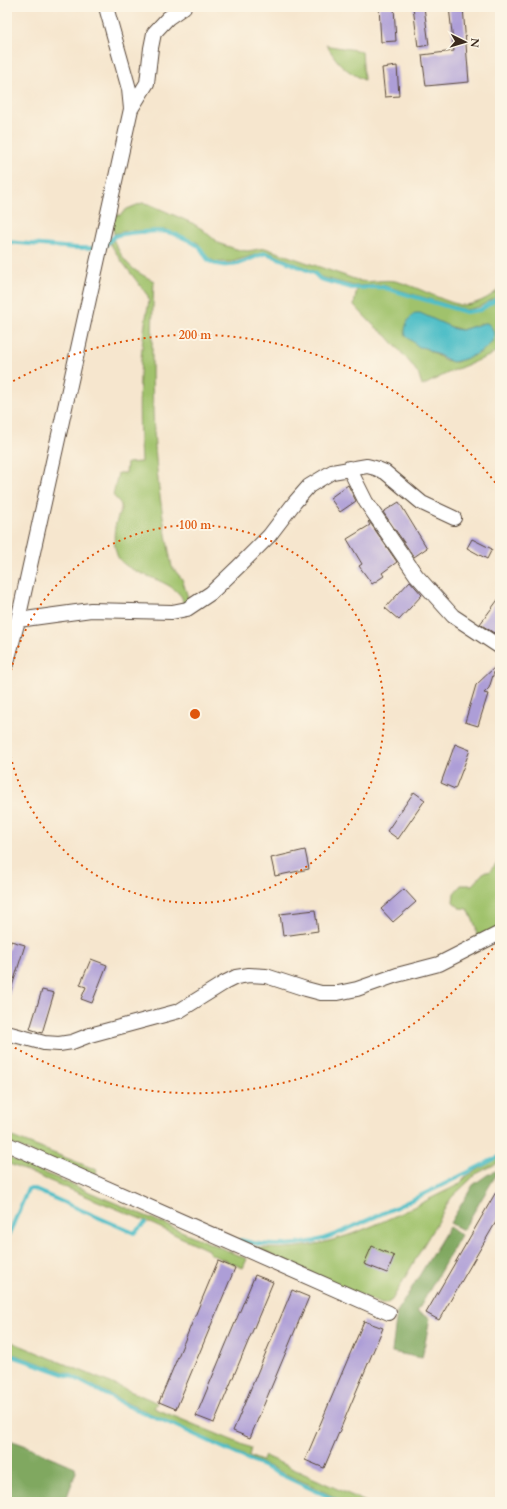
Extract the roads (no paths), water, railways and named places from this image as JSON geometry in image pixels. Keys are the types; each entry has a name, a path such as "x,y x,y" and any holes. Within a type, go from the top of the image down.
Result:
{"street":[{"path":"106,7 127,82 131,109"},
{"path":"7,662 18,620 131,109 147,82 154,33 168,18 184,7"},
{"path":"18,620 90,610 172,612 188,609 211,593 269,536 309,486 332,472 349,468 367,466 380,470 393,478 422,503 454,518"},
{"path":"349,468 366,502 416,575 453,616 500,647"},
{"path":"7,1033 44,1042 59,1044 72,1042 90,1035 179,1011 224,983 236,977 249,975 266,976 321,993 338,993 357,989 397,975 439,964 500,933"},
{"path":"7,1144 389,1314"}],"water":[{"path":"415,313 420,313 455,329 462,330 487,323 491,326 493,331 493,339 490,345 471,357 452,362 425,348 419,347 406,336 405,330 407,323"}],"waterway":[{"path":"106,245 115,236 162,231 174,234 195,244 202,250 208,259 215,264 233,265 266,253 314,273 320,279 352,288 382,287 466,312 480,310 500,297"},
{"path":"7,242 75,248 95,248"},
{"path":"240,1240 268,1245 287,1245 315,1241 328,1237 449,1182 500,1156"},
{"path":"7,1239 28,1189 33,1189 134,1233 145,1223"},
{"path":"7,1354 73,1377 128,1406 174,1425 340,1502"}]}
